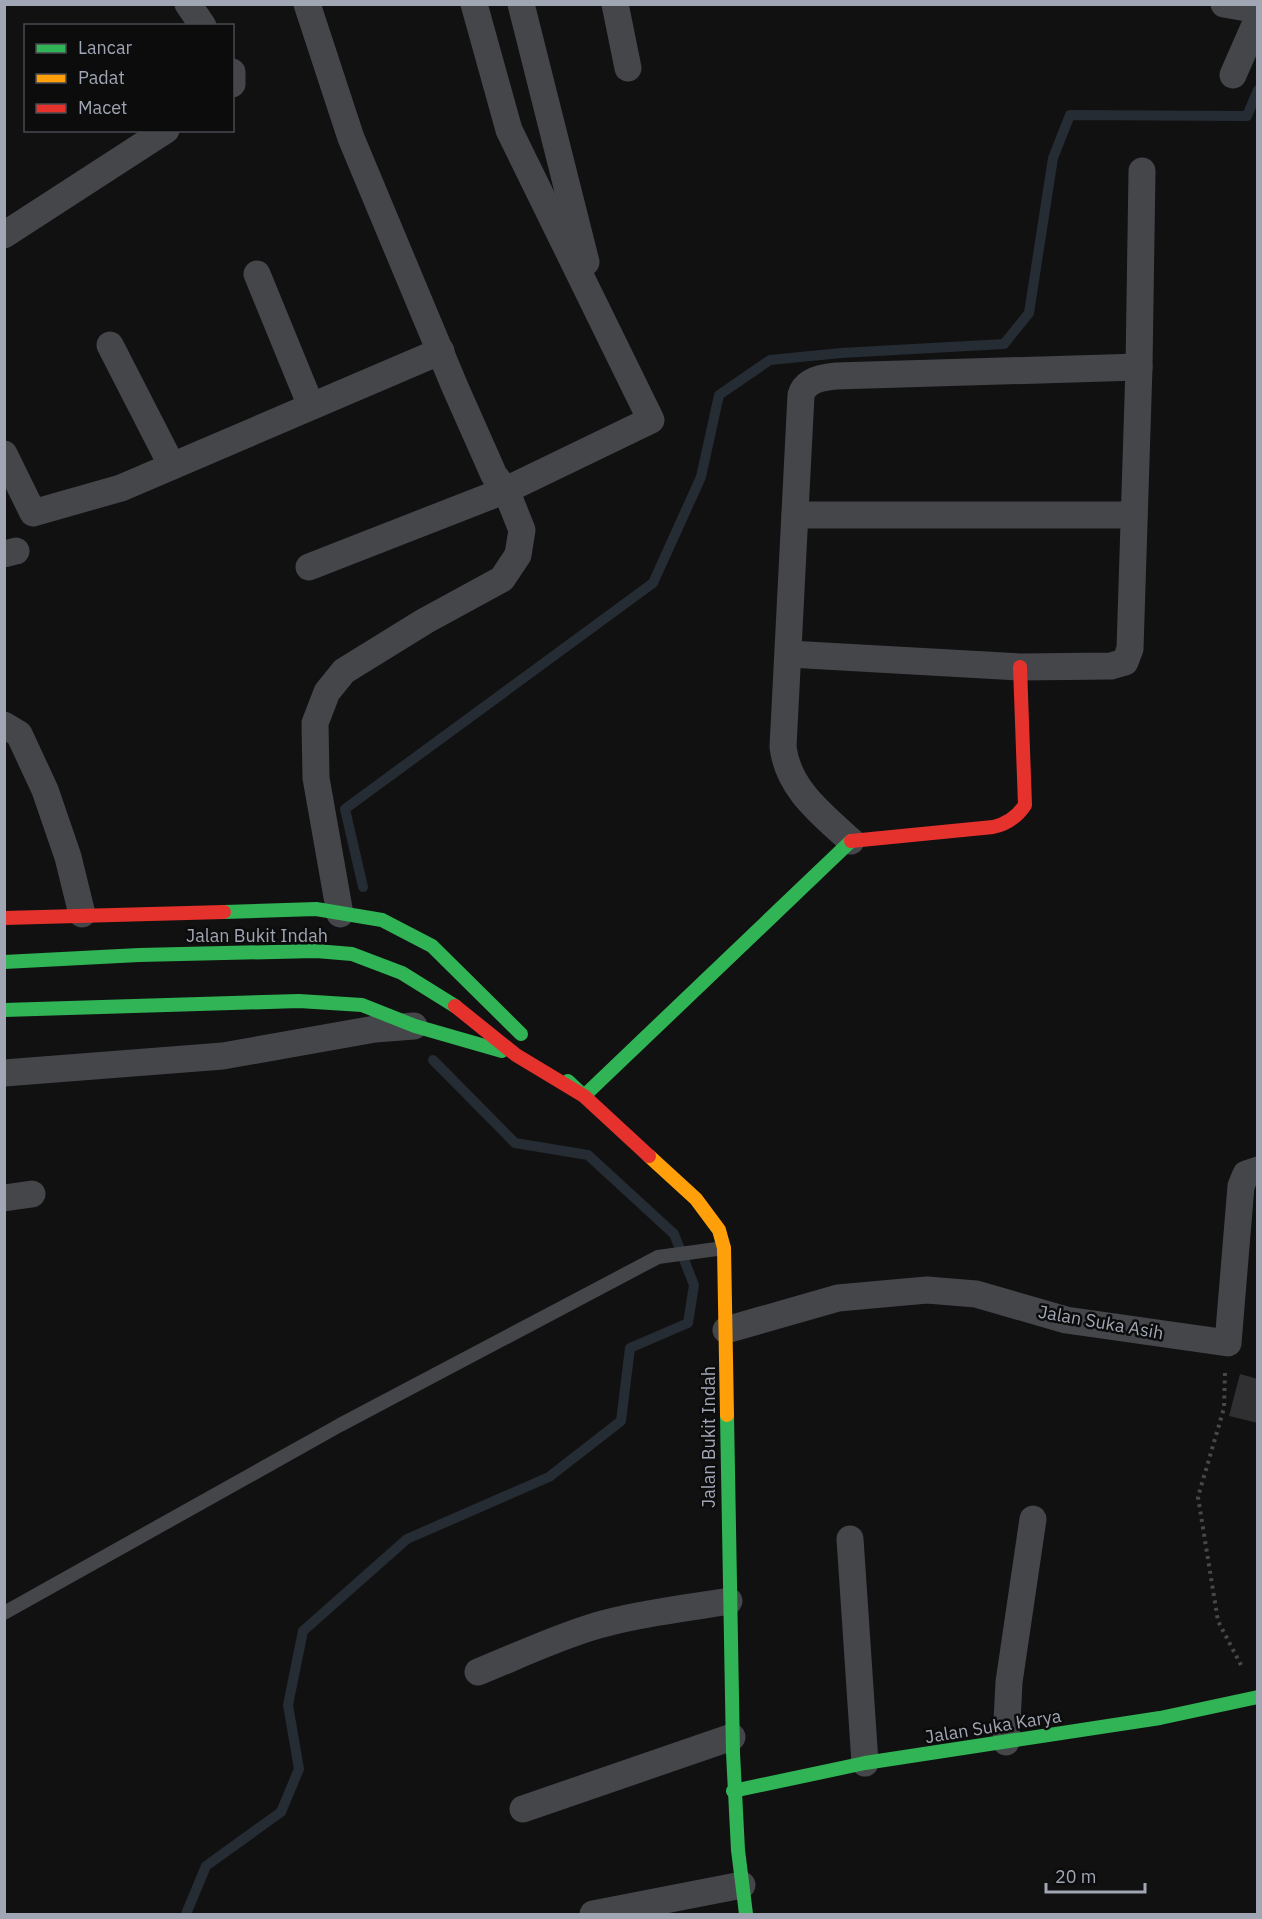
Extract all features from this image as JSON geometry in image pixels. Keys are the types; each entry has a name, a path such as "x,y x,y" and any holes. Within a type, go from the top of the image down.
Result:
{"main road":[{"path":"4,918 316,909 382,920 432,946 584,1096 851,841 993,827 1003,825 1020,814 1024,805 1020,667"},
{"name":"Jalan Bukit Indah","path":"4,962 267,951 352,954 402,973 459,1008 516,1055 584,1096 696,1199 719,1230 724,1248 726,1525 732,1737 734,1791 746,1914"},
{"name":"Jalan Bukit Indah","path":"4,1010 299,1001 362,1005 415,1026 516,1055"},
{"name":"Jalan Suka Karya","path":"734,1791 865,1763 1160,1718 1257,1697"}],"street":[{"path":"188,4 202,24"},
{"path":"307,4 351,138 455,387 494,475 506,490 522,530 518,555 502,579 425,621 344,671 327,692 315,723 316,778 340,914"},
{"path":"309,567 506,490 651,420 509,130 474,4"},
{"path":"521,4 600,315"},
{"path":"615,4 628,68"},
{"path":"1224,4 1257,10"},
{"path":"1233,75 1257,18"},
{"path":"4,235 163,132"},
{"path":"789,654 1020,667 1111,666 1125,662 1130,649 1139,367 1142,171"},
{"path":"257,274 311,406"},
{"path":"110,345 172,466"},
{"path":"4,454 33,513 121,488 441,351"},
{"path":"851,841 805,798 784,758 803,388 817,380 836,376 1139,367"},
{"path":"795,515 1134,514"},
{"path":"4,725 19,734 45,790 68,857 82,914"},
{"path":"4,1073 223,1056 375,1029 415,1026"},
{"path":"1228,1342 1241,1186 1246,1174 1257,1170"},
{"path":"4,1198 32,1194"},
{"name":"Jalan Suka Asih","path":"726,1330 838,1299 927,1290 976,1294 1066,1320 1228,1342"},
{"path":"1006,1742 1009,1682 1033,1519"},
{"path":"850,1539 865,1763"},
{"path":"478,1672 592,1627 729,1601"},
{"path":"523,1809 732,1737"},
{"path":"593,1914 742,1885"}],"lane":[{"path":"4,1613 340,1425 658,1257 724,1248"}],"path":[{"path":"1228,1342 1224,1407 1198,1497 1218,1621 1257,1697"}],"building":[{"path":"1240,1374 1258,1379 1258,1423 1229,1416"}],"waterway":[{"path":"363,887 345,809 653,583 701,477 719,395 770,360 841,353 1004,344 1029,313 1053,158 1070,115 1247,116 1258,90"},
{"path":"186,1914 206,1866 281,1812 299,1769 288,1705 303,1631 407,1539 549,1477 621,1421 630,1348 688,1323 694,1285 674,1234 588,1155 515,1143 433,1060"}],"traffic: fast":[{"path":"568,1081 584,1096 851,841"},
{"path":"224,912 316,909 382,920 432,946 521,1034"},
{"path":"4,962 139,955 316,951 352,954 402,973 455,1006"},
{"path":"4,1010 299,1001 362,1005 415,1026 502,1051"},
{"path":"727,1415 733,1753 738,1850 746,1914"},
{"path":"733,1791 865,1763 1160,1718 1258,1697"}],"traffic: slow":[{"path":"649,1156 696,1199 719,1230 724,1248 727,1415"}],"traffic: jam":[{"path":"851,841 993,827 1007,822 1019,813 1025,805 1020,667"},
{"path":"4,918 224,912"},
{"path":"455,1006 516,1055 584,1096 649,1156"}]}
